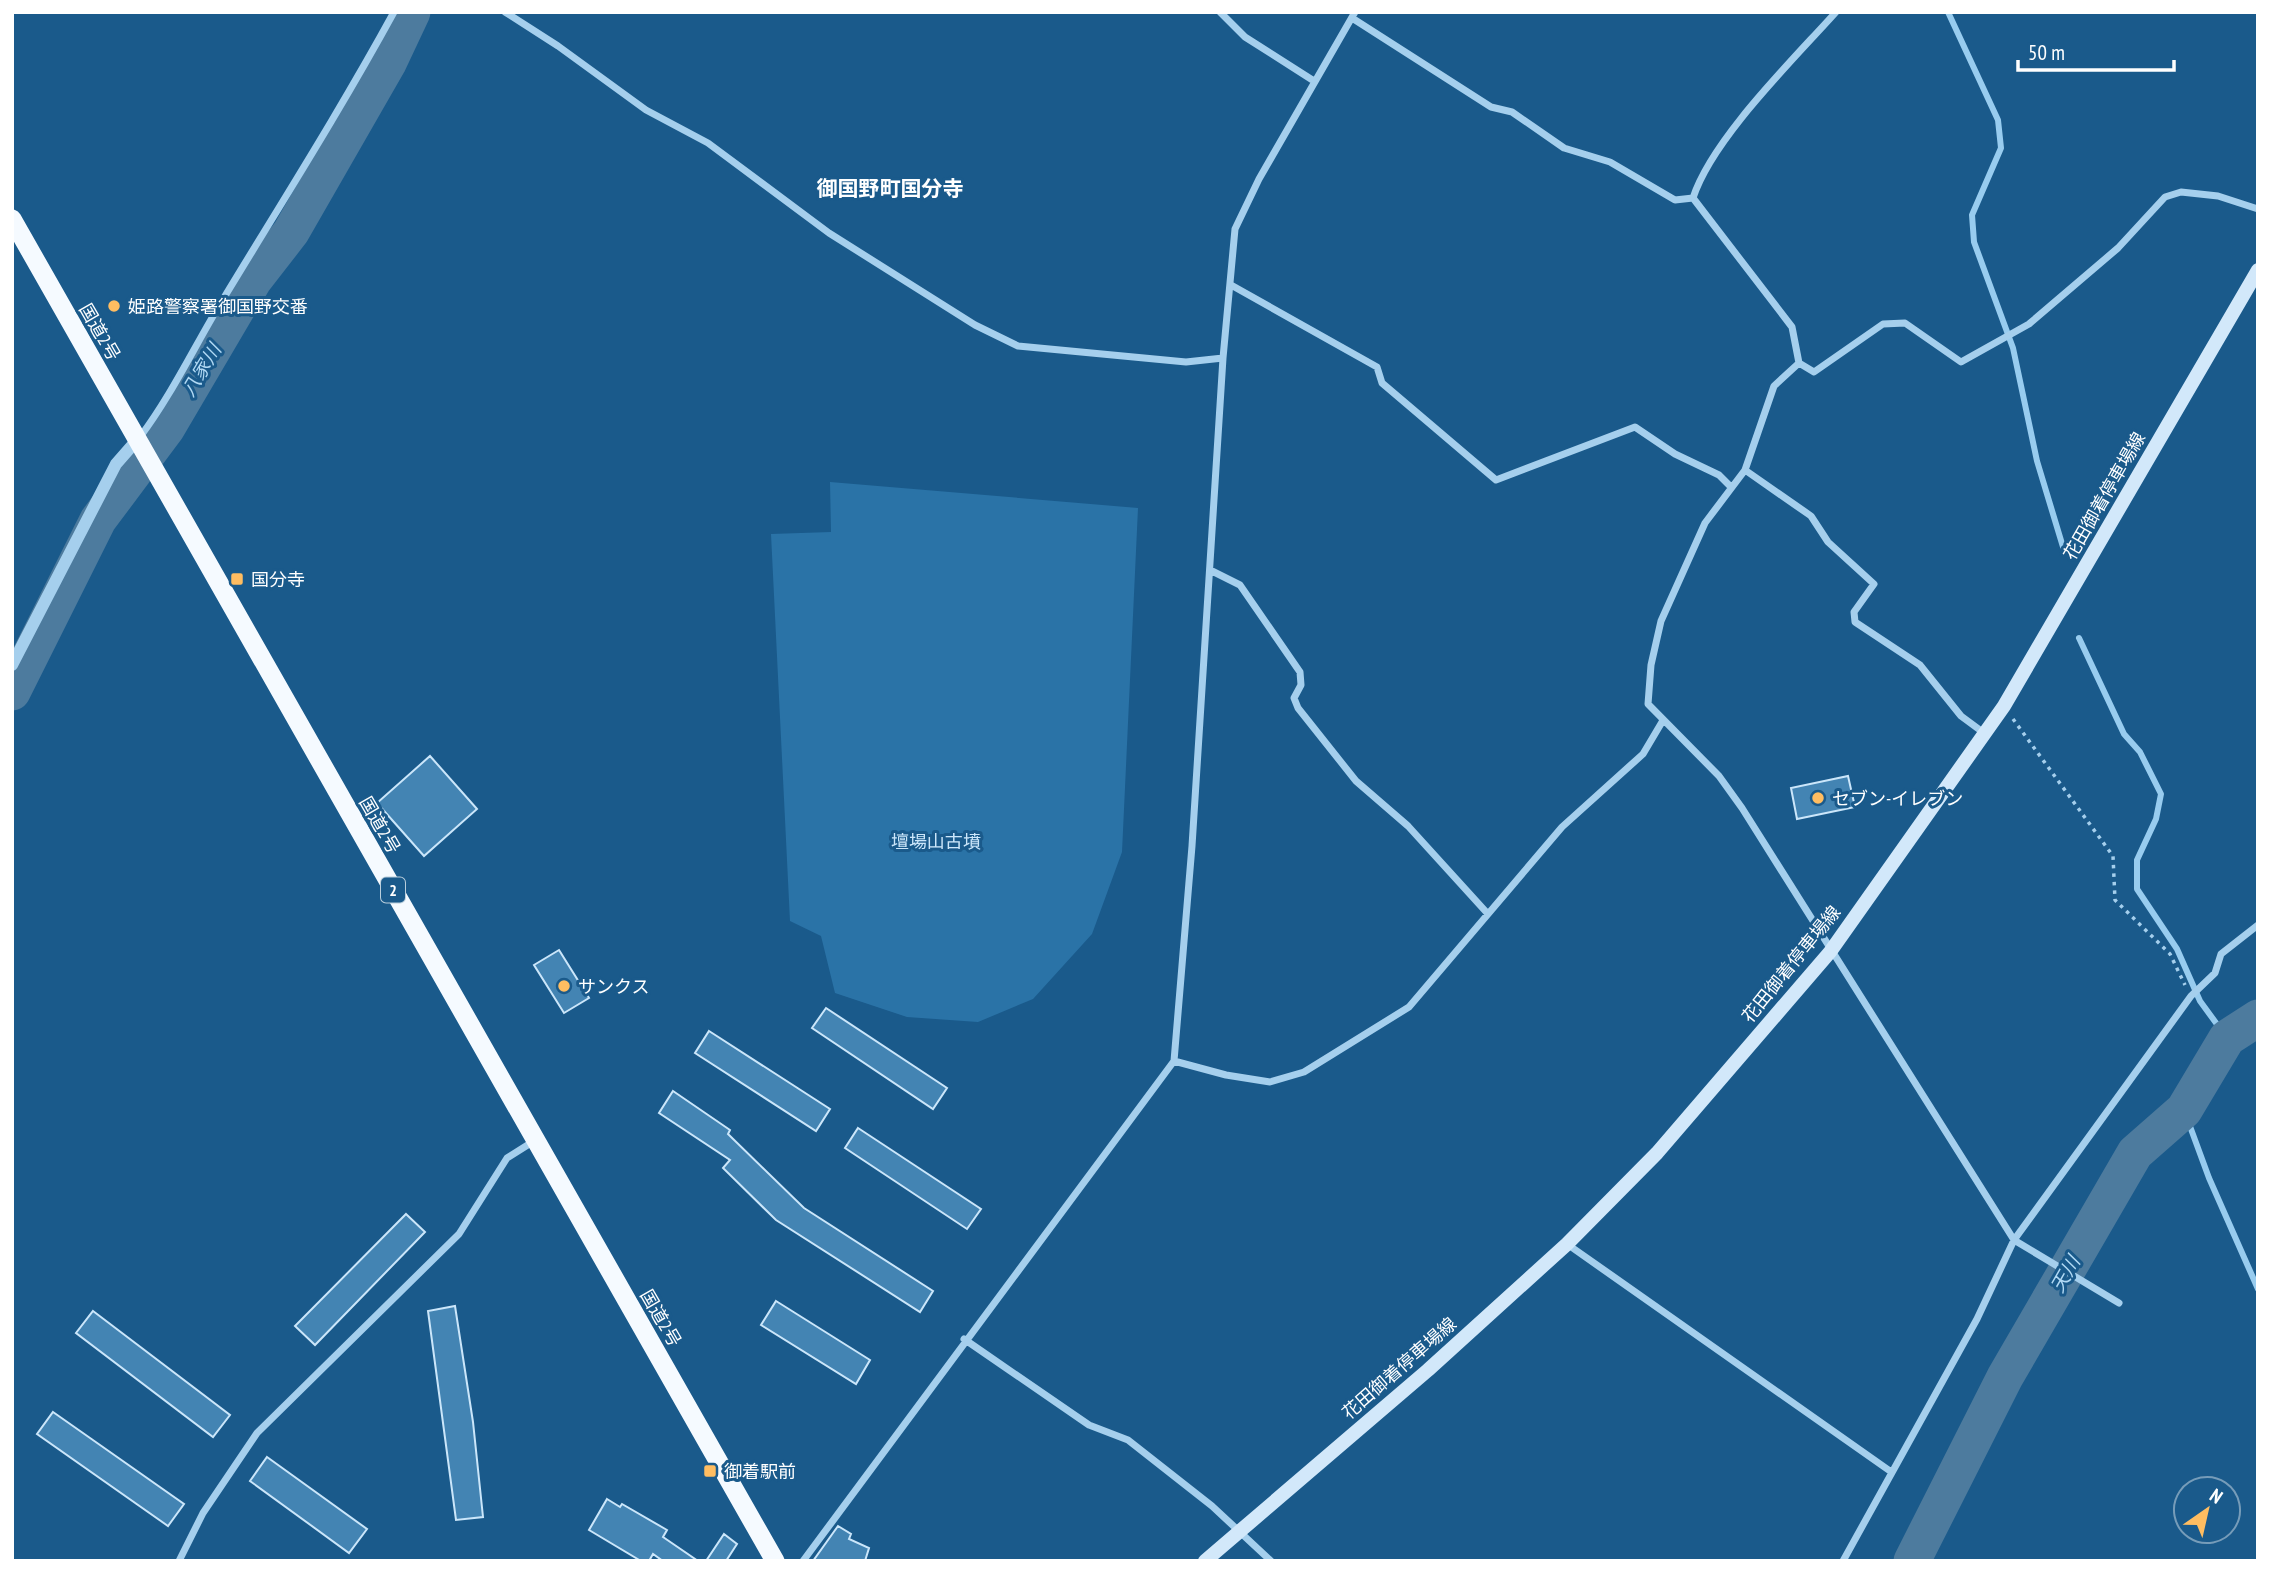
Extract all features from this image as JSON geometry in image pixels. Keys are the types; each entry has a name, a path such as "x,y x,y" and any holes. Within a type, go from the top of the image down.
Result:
{"highway":[{"name":"国道2号","path":"12,219 775,1561"}],"main road":[{"name":"花田御着停車場線","path":"1205,1561 1428,1370 1567,1244 1657,1153 1830,952 2004,706 2258,270"}],"street":[{"path":"12,665 116,464 165,403 202,333 360,73 394,12"},
{"path":"505,12 646,110 708,143 829,233 975,325 1018,346 1186,362 1223,358"},
{"path":"1220,12 1245,37 1314,81"},
{"path":"1693,198 1697,184 1746,113 1836,12"},
{"path":"803,1561 964,1339 1174,1061 1179,1023 1223,358 1235,229 1259,179 1353,15 1491,107 1512,111 1564,148 1610,162 1675,200 1693,198"},
{"path":"1693,198 1791,327 1799,363 1814,372 1883,324 1905,323 1961,362 2029,324 2118,248 2165,197 2181,192 2218,196 2258,209"},
{"path":"1231,285 1377,368 1382,383 1496,480 1635,427 1675,454 1719,475 1731,487"},
{"path":"1799,363 1774,386 1745,470 1705,523 1661,621 1651,665 1648,704 1662,722 1726,787 2014,1241 2119,1303"},
{"path":"1745,470 1811,516 1828,542 1874,584 1854,612 1855,622 1920,665 1961,716 1985,733"},
{"path":"1210,570 1240,585 1300,672 1301,685 1294,698 1298,708 1356,781 1408,826 1488,914"},
{"path":"1174,1061 1226,1075 1270,1082 1304,1072 1409,1007 1563,827 1643,754 1662,722"},
{"path":"1843,1561 1890,1471 1977,1319 2014,1241 2190,996 2215,973 2221,954 2258,925"},
{"path":"179,1561 203,1513 257,1433 459,1234 507,1158 535,1140"},
{"path":"1567,1244 1890,1471"},
{"path":"964,1339 1089,1425 1128,1440 1212,1506 1271,1561"}],"path":[{"path":"2004,706 2113,856 2115,900 2170,954 2190,996"}],"green space":[{"name":"壇場山古墳","path":"830,482 1138,508 1122,852 1092,934 1033,999 978,1022 907,1017 835,993 821,936 790,921 771,534 831,532"}],"building":[{"path":"430,756 477,809 424,856 377,803"},
{"path":"1848,776 1855,807 1797,819 1791,788"},
{"path":"559,950 589,998 564,1013 534,965"},
{"path":"826,1008 947,1088 933,1109 812,1028"},
{"path":"709,1031 830,1109 816,1131 695,1053"},
{"path":"673,1091 730,1130 728,1134 804,1208 933,1291 920,1312 776,1220 723,1168 730,1160 659,1113"},
{"path":"858,1128 981,1209 967,1229 845,1148"},
{"path":"406,1214 425,1232 315,1345 295,1326"},
{"path":"776,1301 870,1360 856,1384 761,1325"},
{"path":"455,1306 473,1422 483,1517 456,1520 428,1311"},
{"path":"93,1311 230,1415 213,1437 76,1333"},
{"path":"53,1412 184,1504 168,1526 37,1434"},
{"path":"267,1457 367,1529 349,1553 250,1481"},
{"path":"607,1499 620,1507 622,1504 667,1530 663,1537 698,1561 663,1561 653,1554 649,1561 641,1561 589,1530"},
{"path":"838,1526 851,1534 849,1539 869,1548 865,1561 813,1561"},
{"path":"724,1534 737,1544 726,1561 706,1561"}],"waterway":[{"name":"八家川","path":"12,692 98,520 166,429 253,281 291,232 388,63 412,12"},
{"path":"1948,12 1998,120 2001,148 1972,215 1974,242 2013,348 2037,461 2063,547"},
{"path":"2079,638 2124,734 2140,752 2161,794 2156,819 2137,860 2137,889 2177,949 2200,1001 2227,1038"},
{"name":"天川","path":"1912,1561 2005,1377 2135,1153 2184,1110 2227,1038 2258,1018"},
{"path":"2184,1110 2209,1178 2258,1289"}],"place":[{"name":"姫路警察署御国野交番","path":"114,306"},
{"name":"国分寺","path":"237,579"},
{"name":"セブン-イレブン","path":"1818,798"},
{"name":"サンクス","path":"564,986"},
{"name":"御着駅前","path":"710,1471"}],"district":[{"name":"御国野町国分寺","path":"890,188"}]}
